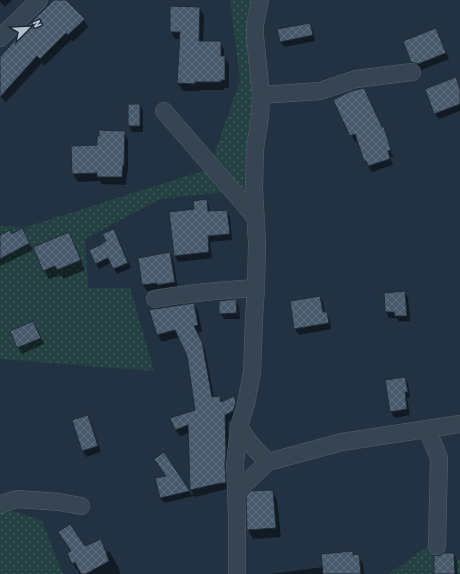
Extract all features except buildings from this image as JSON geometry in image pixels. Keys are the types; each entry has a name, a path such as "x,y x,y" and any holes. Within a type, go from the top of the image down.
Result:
{"street":[{"path":"0,38 39,0"},
{"path":"237,574 235,464 239,426 246,404 252,372 256,288 257,243 254,189 255,149 260,116 260,95 255,25 260,0"},
{"path":"260,95 320,91 356,79 412,72"},
{"path":"164,110 255,216"},
{"path":"155,299 181,294 256,288"},
{"path":"236,492 268,462 342,442 460,424"},
{"path":"239,426 252,447 268,462"},
{"path":"427,429 439,458 437,546"},
{"path":"0,505 18,500 58,502 80,506"}],"green space":[{"path":"230,0 257,0 252,189 160,199 85,239 88,288 130,288 154,371 0,359 0,226 26,227 209,169 240,81"},
{"path":"0,506 42,521 63,574 0,574"},
{"path":"429,545 460,560 460,574 389,574"}]}
